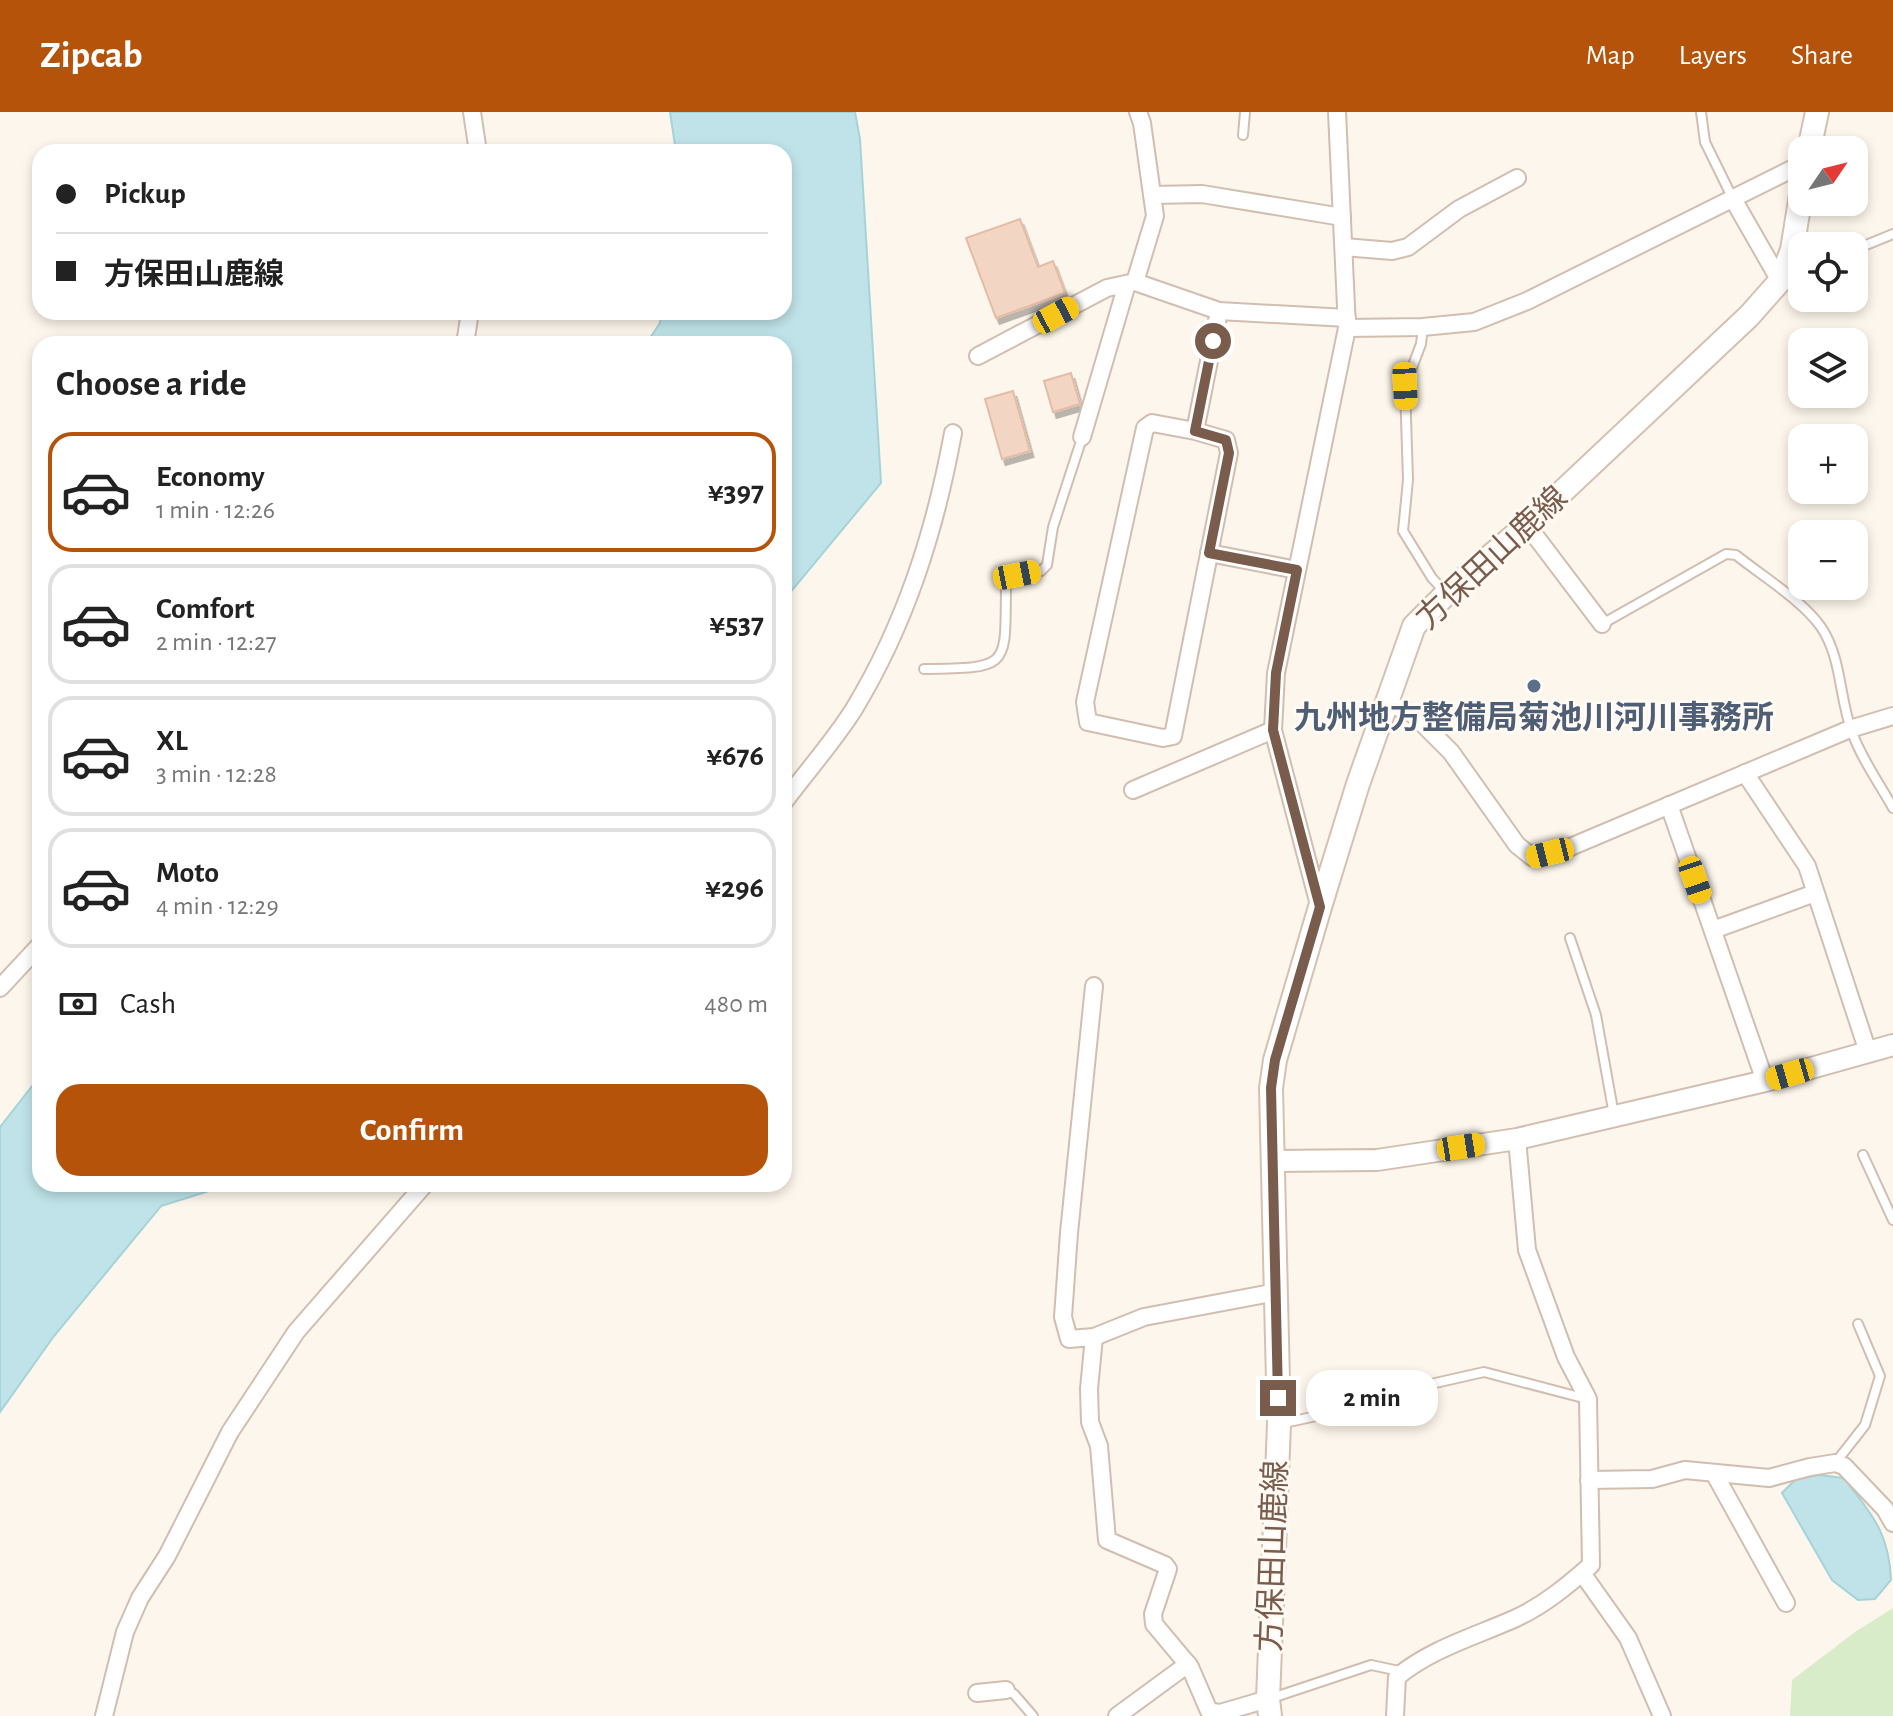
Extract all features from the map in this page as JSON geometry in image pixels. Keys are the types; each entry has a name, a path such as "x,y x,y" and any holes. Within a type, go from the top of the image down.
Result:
{"main road":[{"path":"1812,136 1817,112"},
{"name":"方保田山鹿線","path":"1269,1708 1279,1424 1271,1088 1275,1060 1320,907 1414,626 1726,339 1780,281 1792,250 1797,216"}],"street":[{"path":"472,112 477,144"},
{"path":"1082,437 1155,216 1138,112"},
{"path":"1320,907 1273,730 1276,673 1347,323 1337,112"},
{"path":"978,356 1107,288 1131,283 1219,311 1423,327 1474,322 1527,301 1788,171"},
{"path":"1344,247 1392,251 1408,247 1459,209 1517,178"},
{"path":"1152,195 1202,194 1342,217"},
{"path":"1733,199 1780,281"},
{"path":"1195,431 1219,311"},
{"path":"1152,423 1195,431 1226,440 1229,453 1173,736 1163,738 1088,722 1085,702 1145,428 1152,423"},
{"path":"792,791 853,710 899,624 925,555 944,484 953,433"},
{"path":"1527,525 1602,624"},
{"path":"1209,553 1297,570"},
{"path":"1387,703 1413,714 1451,752 1517,845 1532,857 1568,848 1850,729 1893,716"},
{"path":"1133,790 1273,730"},
{"path":"1745,773 1807,866 1868,1052"},
{"path":"1669,805 1765,1081"},
{"path":"1713,930 1815,893"},
{"path":"0,988 32,954"},
{"path":"1094,986 1063,1317 1069,1339 1094,1337 1144,1317 1277,1292"},
{"path":"1273,1161 1377,1160 1517,1139 1765,1081 1893,1045"},
{"path":"1395,1716 1397,1677 1414,1663 1517,1617 1563,1590 1591,1565 1588,1399 1566,1357 1527,1250 1517,1139"},
{"path":"104,1716 130,1621 140,1598 167,1556 230,1432 296,1332 418,1192"},
{"path":"1094,1337 1089,1389 1090,1422 1099,1446 1107,1540 1168,1569 1153,1614 1154,1624 1188,1664 1209,1711 1220,1713 1269,1708"},
{"path":"1589,1480 1652,1479 1685,1470 1769,1478 1835,1463 1844,1466 1885,1509 1893,1523"},
{"path":"1714,1473 1786,1603"},
{"path":"1582,1573 1628,1638 1662,1716"},
{"path":"1117,1716 1188,1664"},
{"path":"977,1693 1006,1690"}],"lane":[{"path":"1243,135 1245,112"},
{"path":"1701,112 1705,142 1733,199"},
{"path":"1868,244 1893,234"},
{"path":"1780,281 1788,277"},
{"path":"1423,327 1421,344 1405,386 1408,480 1403,531 1432,578 1446,594"},
{"path":"924,669 991,665 1000,656 1005,645 1006,582 1011,577 1041,571 1047,565 1053,527 1082,437"},
{"path":"1602,624 1726,554 1736,555 1819,623 1835,658 1850,729 1893,808"},
{"path":"1570,938 1596,1015 1614,1116"},
{"path":"1863,1155 1893,1220"},
{"path":"1835,1463 1865,1425 1880,1376 1858,1324"},
{"path":"1279,1424 1348,1409 1400,1391 1484,1372 1588,1399"},
{"path":"1269,1708 1371,1665 1404,1672"},
{"path":"1006,1690 1014,1694 1033,1716"}],"green space":[{"path":"1893,1608 1893,1716 1790,1716 1792,1680 1855,1632"}],"water":[{"path":"670,112 855,112 860,139 881,483 792,590 792,336 651,336 660,320 792,320 792,144 675,144"},
{"path":"32,1086 32,1192 205,1192 161,1206 54,1336 0,1412 0,1127"},
{"path":"1820,1475 1844,1478 1883,1536 1891,1580 1875,1599 1858,1600 1832,1580 1782,1493 1796,1479"}],"building":[{"path":"1020,219 1038,267 1053,261 1065,293 996,318 966,238"},
{"path":"1071,373 1080,404 1053,412 1044,381"},
{"path":"1013,391 1030,451 1002,459 985,399"}],"place":[{"name":"九州地方整備局菊池川河川事務所","path":"1534,686"}],"route":[{"path":"1213,341 1195,431 1226,440 1229,453 1209,553 1297,570 1276,673 1273,730 1320,907 1275,1060 1271,1088 1278,1398"}]}
